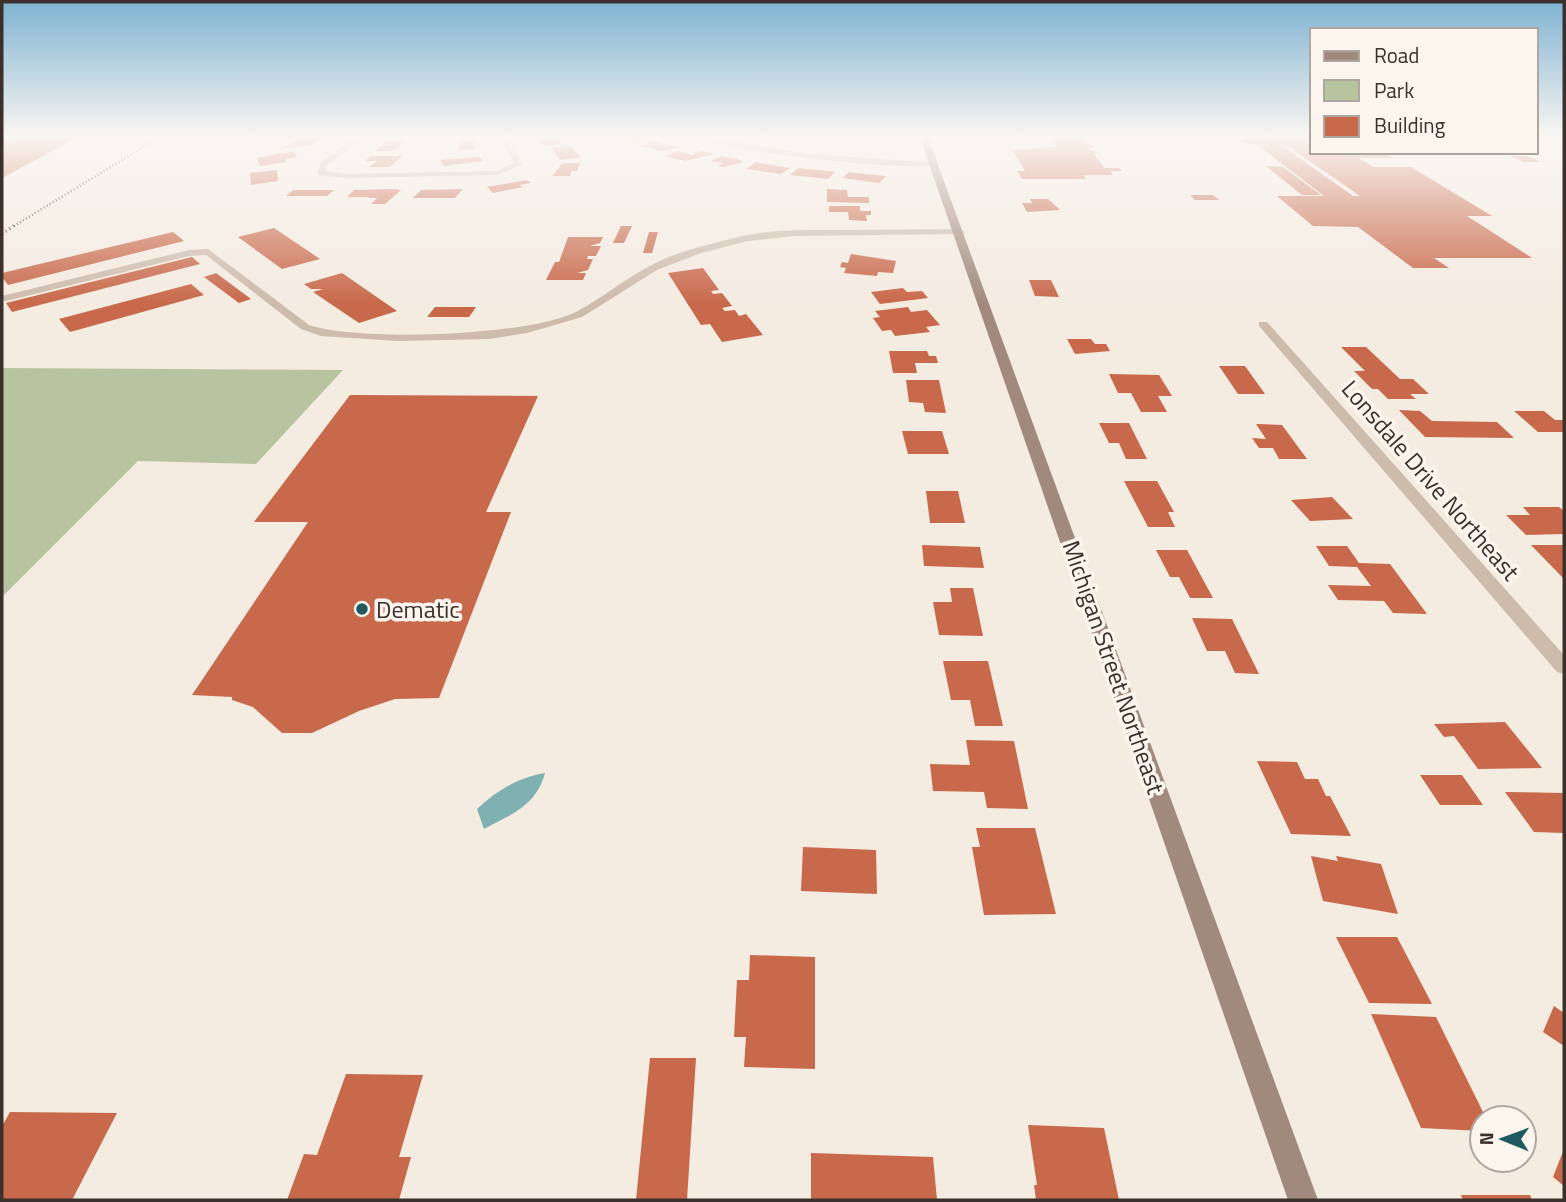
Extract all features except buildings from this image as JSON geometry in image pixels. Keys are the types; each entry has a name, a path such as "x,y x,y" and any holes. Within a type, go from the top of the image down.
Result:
{"main road":[{"name":"Michigan Street Northeast","path":"944,191 1303,1200"}],"street":[{"path":"6,298 190,253 208,252 305,327 325,334 398,337 489,335 527,330 578,316 653,268 698,251 748,238 794,233 960,232"},
{"name":"Lonsdale Drive Northeast","path":"1263,324 1564,667"}],"green space":[{"path":"2,368 343,370 256,464 138,461 2,597"}],"water":[{"path":"545,773 536,794 522,808 484,829 477,809 508,786"}],"railway":[{"path":"14,226 71,191"},
{"path":"2,234 16,224"}],"place":[{"name":"Dematic","path":"362,609"}]}
